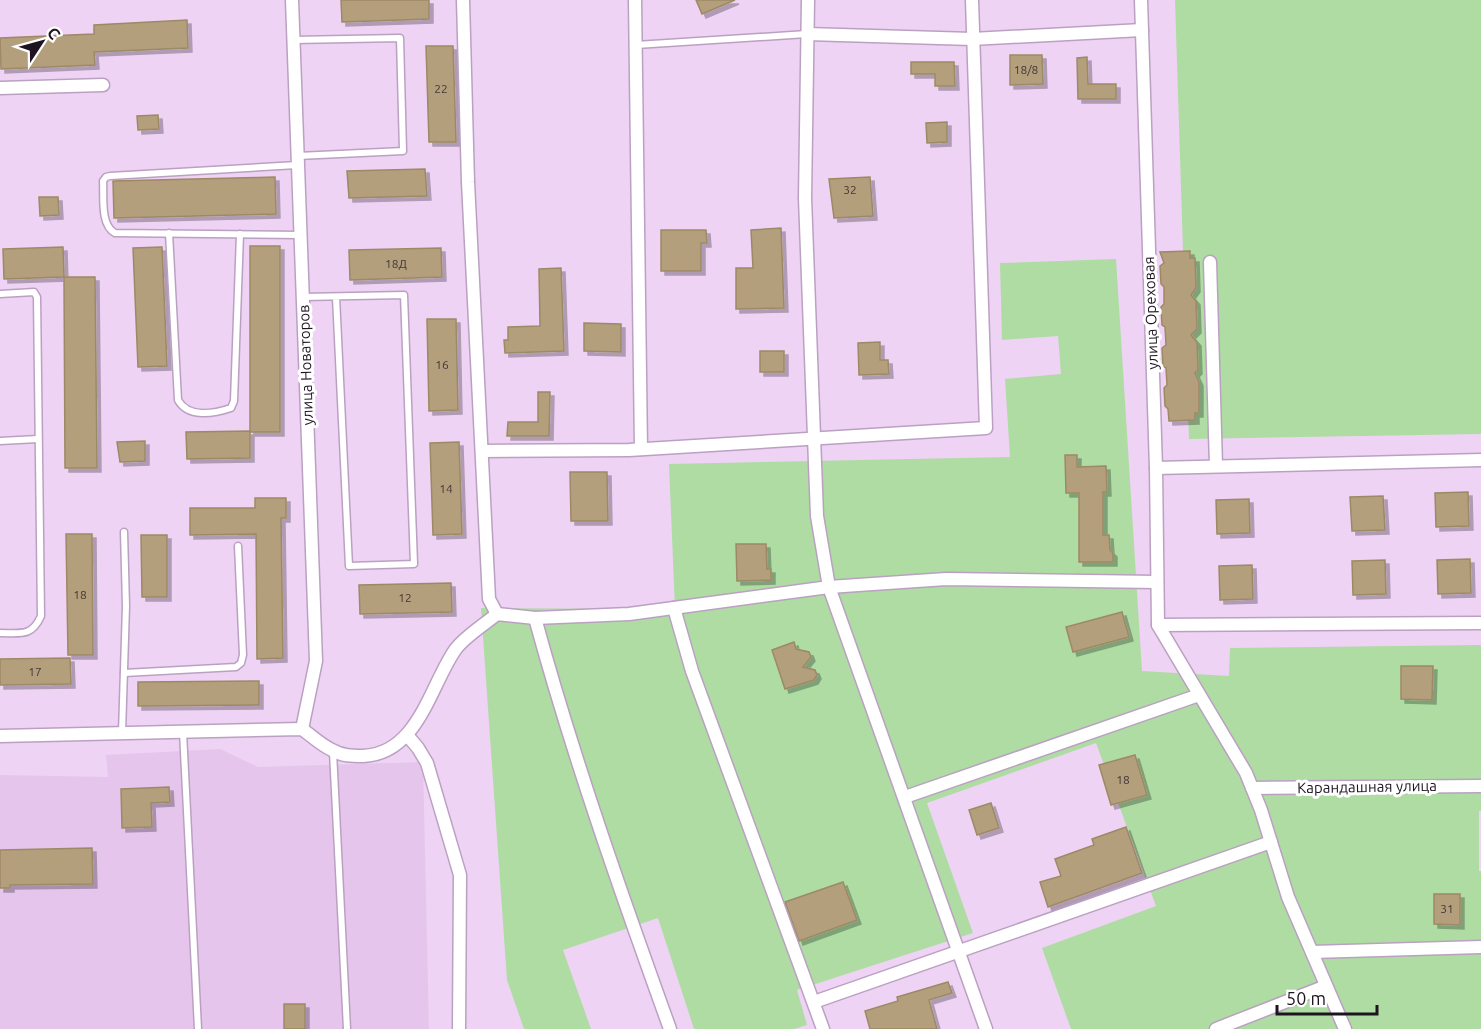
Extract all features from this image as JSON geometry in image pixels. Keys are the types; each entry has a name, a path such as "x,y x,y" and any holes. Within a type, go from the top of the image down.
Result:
{"street":[{"name":"улица Новаторов","path":"292,0 316,661 302,729"},
{"path":"463,0 468,182 489,599 497,614"},
{"path":"635,0 641,449"},
{"path":"808,0 805,198 817,516 829,587 986,1029"},
{"path":"482,451 641,449 986,428 972,0"},
{"name":"улица Ореховая","path":"1141,0 1156,468 1158,625"},
{"path":"807,34 972,39 1142,30"},
{"path":"0,88 103,85"},
{"path":"1210,262 1216,466"},
{"path":"1156,468 1481,460"},
{"path":"0,736 302,729 333,751 349,756 369,755 390,748 407,735 456,648 497,614 535,618 629,614 829,587 946,579 1157,582"},
{"path":"674,608 692,671 823,1029"},
{"path":"535,618 558,700 630,919 670,1029"},
{"path":"1158,625 1481,623"},
{"path":"1158,625 1246,773 1288,897 1345,1029"},
{"path":"904,797 1199,695"},
{"path":"407,735 427,763 460,874 459,1029"},
{"name":"Карандашная улица","path":"1252,788 1481,786"},
{"path":"814,1002 1271,842"},
{"path":"1312,952 1481,947"},
{"path":"1216,1029 1326,986"}],"lane":[{"path":"635,45 807,34"},
{"path":"294,40 400,38 403,152 106,177 103,181 105,224 115,233 301,235"},
{"path":"169,234 178,400 183,408 191,413 221,412 231,408 234,401 240,234"},
{"path":"0,294 28,291 34,292 37,297 41,616 36,627 28,632 0,633"},
{"path":"303,297 404,295 414,564 349,566 336,297"},
{"path":"0,441 38,439"},
{"path":"122,733 126,606 124,532"},
{"path":"124,673 236,667 242,663 238,546"},
{"path":"183,732 198,1029"},
{"path":"333,751 347,1029"}],"shaded area":[{"path":"220,749 258,767 423,762 429,1029 0,1029 0,775 108,777 106,755"}],"green space":[{"path":"1175,0 1481,0 1481,434 1189,439"},
{"path":"1116,259 1142,671 1229,676 1230,648 1481,645 1479,871 1481,871 1481,1029 1071,1029 1042,948 1156,906 1096,743 927,803 973,933 797,990 807,1025 794,1029 694,1029 658,918 563,950 591,1029 524,1029 507,980 481,608 675,609 669,464 1010,457 1005,379 1061,374 1058,336 1002,340 1000,263"}],"building":[{"path":"341,0 429,0 429,19 342,22"},
{"path":"696,0 735,0 702,14"},
{"path":"187,20 188,48 94,52 95,65 1,69 0,38 94,34 94,25"},
{"path":"426,46 453,46 456,142 429,142"},
{"path":"1010,55 1042,55 1043,84 1010,85"},
{"path":"1087,57 1088,84 1116,84 1116,99 1078,99 1077,58"},
{"path":"911,62 954,62 955,86 935,86 935,74 911,74"},
{"path":"158,115 159,129 138,130 137,116"},
{"path":"947,122 947,142 927,143 926,123"},
{"path":"425,169 427,196 349,198 347,171"},
{"path":"275,177 276,214 114,218 113,181"},
{"path":"870,177 873,216 834,218 829,179"},
{"path":"39,197 58,197 59,215 40,216"},
{"path":"781,228 784,308 736,309 736,268 753,268 751,230"},
{"path":"661,230 706,230 707,243 701,243 701,271 661,271"},
{"path":"250,246 280,246 280,432 250,432"},
{"path":"63,247 64,277 4,279 3,249"},
{"path":"162,247 167,366 138,367 133,248"},
{"path":"441,248 442,277 350,280 349,250"},
{"path":"1190,251 1190,258 1195,258 1196,288 1191,295 1196,301 1197,329 1191,335 1197,342 1198,370 1195,373 1199,382 1199,413 1195,413 1195,420 1169,421 1168,409 1165,406 1164,388 1167,385 1162,348 1166,345 1165,327 1162,325 1161,307 1164,304 1164,287 1161,284 1160,266 1164,263 1160,252"},
{"path":"561,268 564,351 505,353 504,340 508,340 508,327 540,326 539,269"},
{"path":"64,277 95,277 97,468 65,468"},
{"path":"427,319 456,319 458,410 429,411"},
{"path":"584,323 621,324 621,352 584,351"},
{"path":"880,342 880,360 888,360 889,374 859,375 858,343"},
{"path":"760,351 784,351 784,372 760,372"},
{"path":"538,392 550,392 549,436 507,436 508,422 538,422"},
{"path":"250,431 250,458 187,459 186,432"},
{"path":"145,441 145,461 120,462 117,442"},
{"path":"459,442 462,534 433,535 430,443"},
{"path":"1065,455 1077,455 1077,467 1106,466 1107,492 1103,492 1103,535 1109,535 1113,562 1079,562 1079,493 1066,493"},
{"path":"570,472 607,472 608,521 571,521"},
{"path":"1468,492 1469,526 1436,527 1435,493"},
{"path":"1383,496 1385,530 1352,531 1350,497"},
{"path":"255,498 286,498 286,518 281,518 283,658 257,659 256,534 190,535 190,508 255,508"},
{"path":"1249,499 1250,533 1217,534 1216,500"},
{"path":"66,534 92,534 93,655 68,655"},
{"path":"141,535 167,535 167,597 142,597"},
{"path":"736,544 766,544 767,569 771,569 771,580 737,581"},
{"path":"1470,559 1471,593 1438,594 1437,560"},
{"path":"1385,560 1386,594 1353,595 1352,561"},
{"path":"1252,565 1253,599 1220,600 1219,566"},
{"path":"451,583 452,612 360,614 359,585"},
{"path":"1122,612 1129,637 1073,652 1066,627"},
{"path":"794,642 796,649 809,652 811,657 803,667 815,670 817,675 814,680 785,689 772,650"},
{"path":"70,658 71,684 0,685 0,659"},
{"path":"1401,666 1433,666 1432,700 1401,699"},
{"path":"259,681 259,705 138,706 138,682"},
{"path":"1135,755 1147,795 1111,805 1099,765"},
{"path":"169,787 170,802 151,803 152,827 122,828 121,789"},
{"path":"991,803 999,828 977,835 969,810"},
{"path":"1126,827 1142,873 1048,907 1040,882 1061,876 1055,859 1094,845 1092,839"},
{"path":"92,848 93,884 10,885 10,888 0,888 0,850"},
{"path":"843,882 857,920 799,941 785,902"},
{"path":"1434,894 1460,894 1460,925 1434,924"},
{"path":"948,982 952,993 929,1000 937,1029 870,1029 865,1011 898,1001 897,997"},
{"path":"284,1004 305,1004 305,1029 284,1029"}]}
